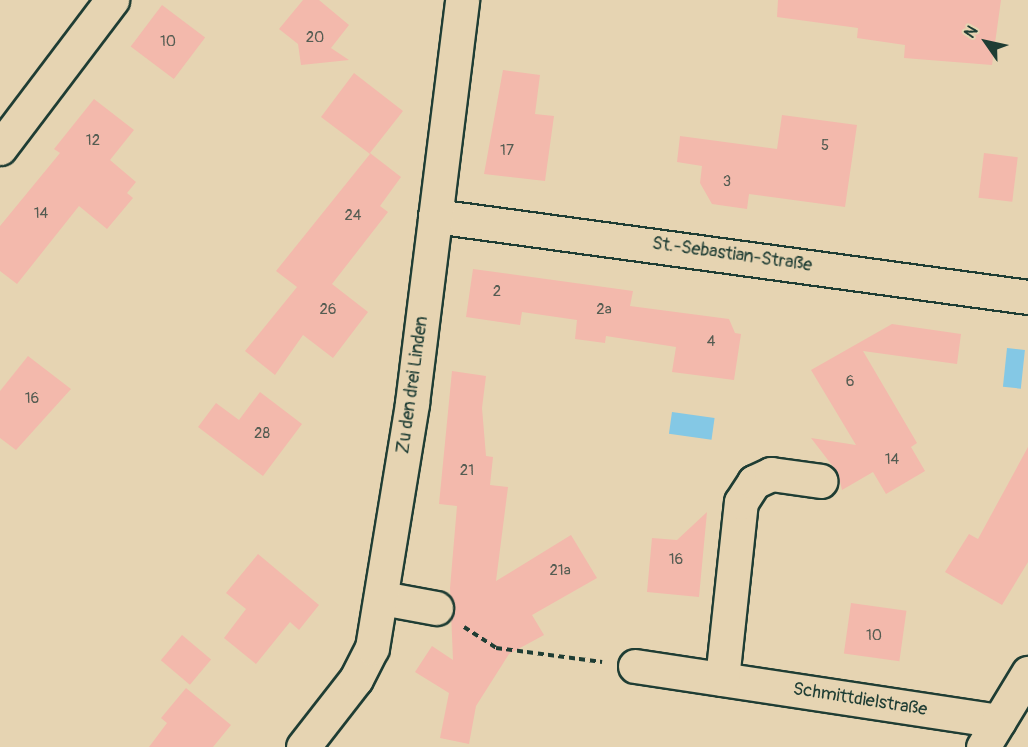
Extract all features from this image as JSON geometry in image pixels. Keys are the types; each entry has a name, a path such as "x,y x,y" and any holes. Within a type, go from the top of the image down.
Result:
{"street":[{"path":"0,148 112,0"},
{"name":"Zu den drei Linden","path":"303,747 356,679 372,648 382,598 435,216 462,0"},
{"name":"St.-Sebastian-Straße","path":"435,216 1028,297"},
{"path":"722,679 741,502 754,482 771,474 821,481"},
{"path":"382,598 436,608"},
{"name":"Schmittdielstraße","path":"635,666 722,679 988,740"},
{"path":"988,740 1028,673"}],"path":[{"path":"436,608 496,648 635,666"}],"water":[{"path":"1007,348 1025,350 1021,389 1003,387"},
{"path":"672,412 715,418 712,440 669,434"}],"building":[{"path":"303,0 319,0 349,25 331,48 349,60 301,65 298,44 279,29"},
{"path":"778,0 1001,0 992,65 904,58 905,45 857,38 858,28 777,17"},
{"path":"162,5 205,37 174,79 131,47"},
{"path":"503,70 540,75 535,114 554,116 545,181 484,174"},
{"path":"354,73 403,111 370,153 401,177 380,206 388,212 332,284 368,312 333,358 303,335 275,375 245,351 297,287 276,271 370,154 321,117"},
{"path":"94,99 134,130 110,160 136,182 127,193 133,198 107,229 79,206 17,284 0,271 0,226 60,153 54,149"},
{"path":"782,115 857,125 845,207 749,194 747,209 712,204 700,183 702,166 677,162 680,136 777,149"},
{"path":"984,153 1018,157 1012,202 979,198"},
{"path":"473,269 633,291 630,306 729,319 735,333 741,334 734,380 672,372 676,347 606,336 605,343 575,339 577,320 522,312 520,325 466,317"},
{"path":"892,324 961,334 957,364 863,351 917,443 911,447 925,471 886,494 873,472 842,490 838,473 811,438 856,445 811,370"},
{"path":"28,356 71,389 16,450 0,438 0,391"},
{"path":"452,371 486,376 482,408 486,456 493,457 490,485 508,487 496,581 571,535 597,578 532,615 544,635 509,654 476,706 469,744 440,738 449,693 415,672 432,646 453,660 450,588 457,506 439,504"},
{"path":"260,392 302,424 263,476 198,427 216,403 239,420"},
{"path":"1028,447 1028,562 1002,605 945,572 969,534 978,539"},
{"path":"707,512 699,597 647,592 652,538 677,540"},
{"path":"258,554 319,605 299,630 290,622 256,664 224,638 246,609 226,593"},
{"path":"851,603 906,611 899,661 844,654"},
{"path":"182,635 211,659 190,685 161,660"},
{"path":"186,688 231,725 213,747 149,747 167,723 161,718"}]}
